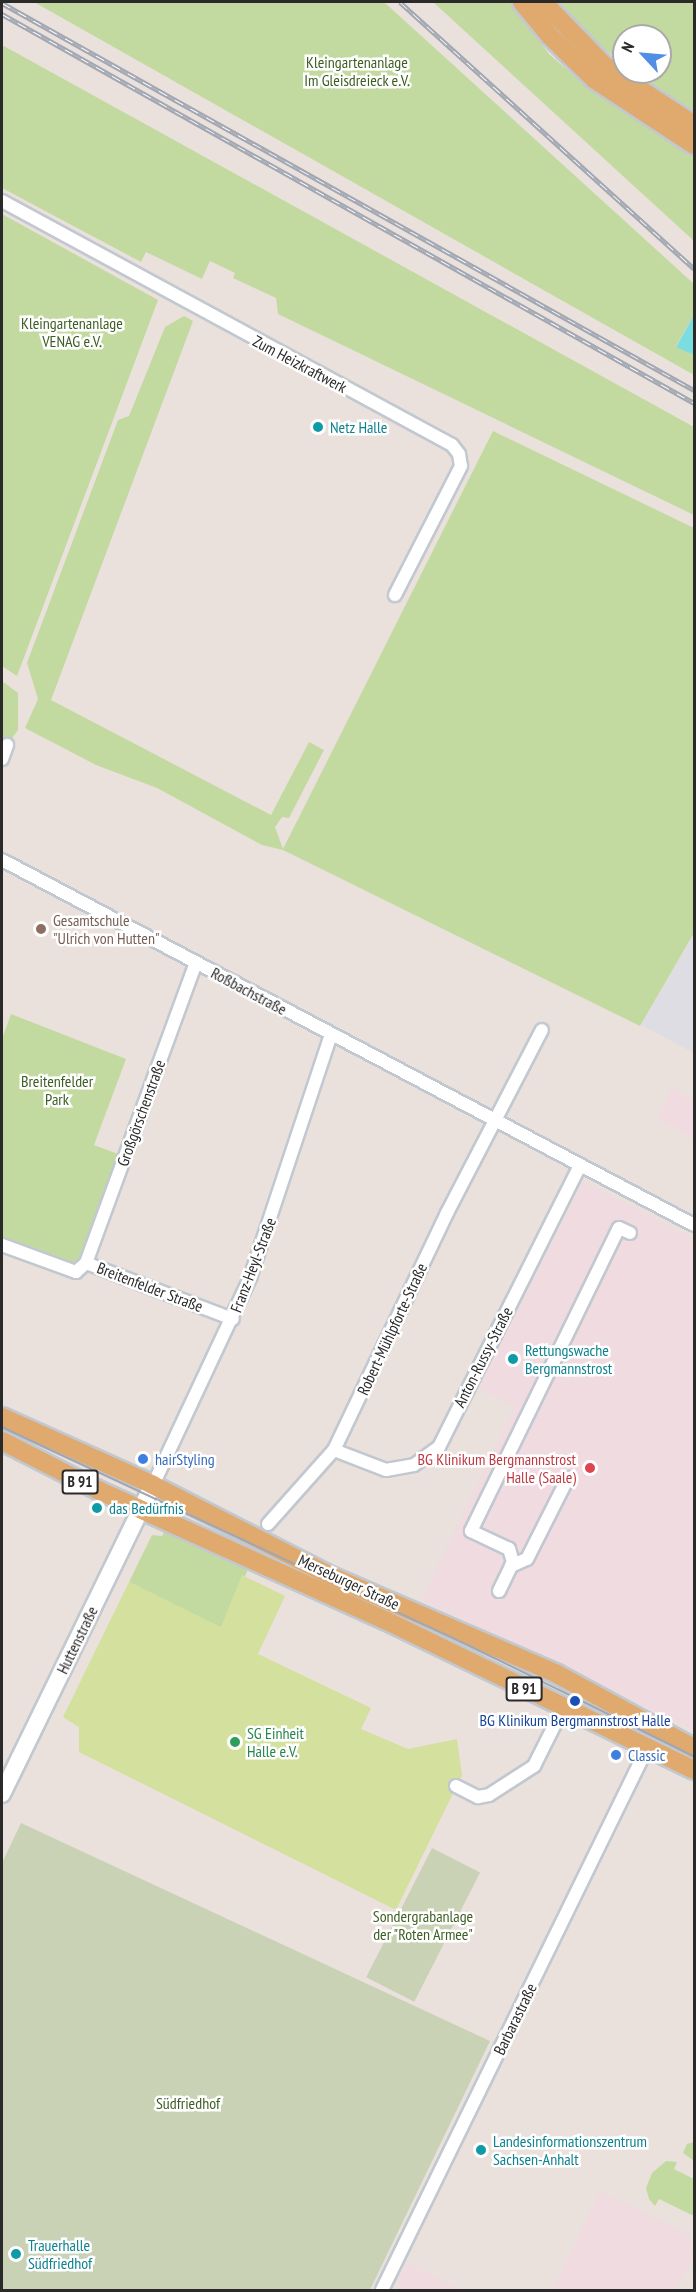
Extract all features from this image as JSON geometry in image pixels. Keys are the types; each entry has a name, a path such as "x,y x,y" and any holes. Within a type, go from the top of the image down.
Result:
{"main road":[{"path":"522,2 555,42 595,80 694,145"},
{"path":"544,3 605,66 694,125"},
{"name":"Merseburger Straße","path":"2,1417 153,1485 331,1576 600,1695 694,1748"},
{"name":"Merseburger Straße","path":"2,1441 446,1649 694,1770"}],"street":[{"name":"Zum Heizkraftwerk","path":"2,201 452,445 459,454 461,466 395,595"},
{"path":"2,759 7,745"},
{"name":"Roßbachstraße","path":"2,860 694,1225"},
{"name":"Großgörschenstraße","path":"86,1263 196,963"},
{"path":"496,1121 542,1030"},
{"name":"Franz-Heyl-Straße","path":"153,1485 233,1319 264,1242 331,1035"},
{"name":"Robert-Mühlpforte-Straße","path":"268,1524 334,1450 447,1213 496,1121"},
{"name":"Anton-Russy-Straße","path":"334,1450 386,1470 414,1465 439,1447 580,1165"},
{"path":"499,1590 511,1566 509,1549 471,1532 559,1361 619,1228 630,1233"},
{"name":"Breitenfelder Straße","path":"2,1245 76,1272 86,1263 233,1319"},
{"path":"511,1566 527,1559 567,1478"},
{"name":"Huttenstraße","path":"2,1794 153,1485"},
{"path":"456,1786 478,1797 489,1795 534,1766 563,1708"},
{"name":"Barbarastraße","path":"382,2290 647,1748"}],"shaded area":[{"path":"694,934 694,1053 641,1025"},
{"path":"672,1088 694,1100 694,1138 658,1119"},
{"name":"BG Klinikum Bergmannstrost Halle (Saale)","path":"583,1181 694,1239 694,1730 421,1600 515,1407 478,1388"},
{"path":"600,2191 690,2235 694,2255 676,2290 553,2290"},
{"path":"407,2263 427,2273 463,2290 396,2290"}],"green space":[{"name":"Kleingartenanlage Im Gleisdreieck e.V.","path":"34,2 384,2 694,284 694,315 676,346 694,355 694,375"},
{"path":"433,2 510,2 549,54 579,80 694,154 694,241"},
{"path":"559,2 694,2 694,116 650,84 672,84 672,24 612,24 612,55 596,42"},
{"path":"2,45 694,427 694,515 278,314 276,298 233,278 235,273 210,261 202,279 146,252 141,262 2,188"},
{"name":"Kleingartenanlage VENAG e.V.","path":"2,214 158,300 17,676 2,666"},
{"path":"184,316 193,321 51,700 271,815 309,742 324,750 289,818 282,817 275,827 283,849 493,431 694,528 694,933 640,1026 283,850 262,845 157,788 96,765 25,728 38,699 27,663 118,420 129,416 165,327"},
{"path":"2,681 18,693 18,730 7,745 2,743"},
{"name":"Breitenfelder Park","path":"11,1014 126,1059 94,1145 118,1154 75,1268 2,1239 2,1039"},
{"path":"168,1525 251,1563 221,1628 129,1582 152,1535 162,1536"},
{"name":"SG Einheit Halle e.V.","path":"242,1575 285,1596 258,1654 371,1708 361,1729 408,1749 457,1739 462,1775 396,1910 79,1752 79,1727 63,1717 129,1582 221,1627"},
{"name":"Südfriedhof","path":"21,1823 490,2041 370,2290 2,2290 2,1863"},
{"name":"Sondergrabanlage der \"Roten Armee\"","path":"432,1848 480,1873 414,2002 366,1977"},
{"path":"694,2142 694,2161 683,2153 687,2144"},
{"path":"666,2161 677,2162 674,2169 694,2179 694,2216 659,2199 655,2206 649,2199 646,2188 652,2173"}],"water":[{"path":"694,315 694,355 676,347"}],"tram line":[{"path":"2,1427 472,1647 694,1756"}],"railway":[{"path":"400,2 694,269"},
{"path":"2,3 694,390"},
{"path":"2,14 694,403"}],"place":[{"name":"Netz Halle","path":"318,427"},
{"name":"Gesamtschule \"Ulrich von Hutten\"","path":"41,929"},
{"name":"Rettungswache Bergmannstrost","path":"513,1359"},
{"name":"hairStyling","path":"143,1459"},
{"name":"BG Klinikum Bergmannstrost Halle (Saale)","path":"590,1468"},
{"name":"das Bedürfnis","path":"97,1508"},
{"name":"BG Klinikum Bergmannstrost Halle","path":"575,1701"},
{"name":"SG Einheit Halle e.V.","path":"235,1742"},
{"name":"Classic","path":"616,1755"},
{"name":"Landesinformationszentrum Sachsen-Anhalt","path":"481,2150"},
{"name":"Trauerhalle Südfriedhof","path":"16,2254"}]}
